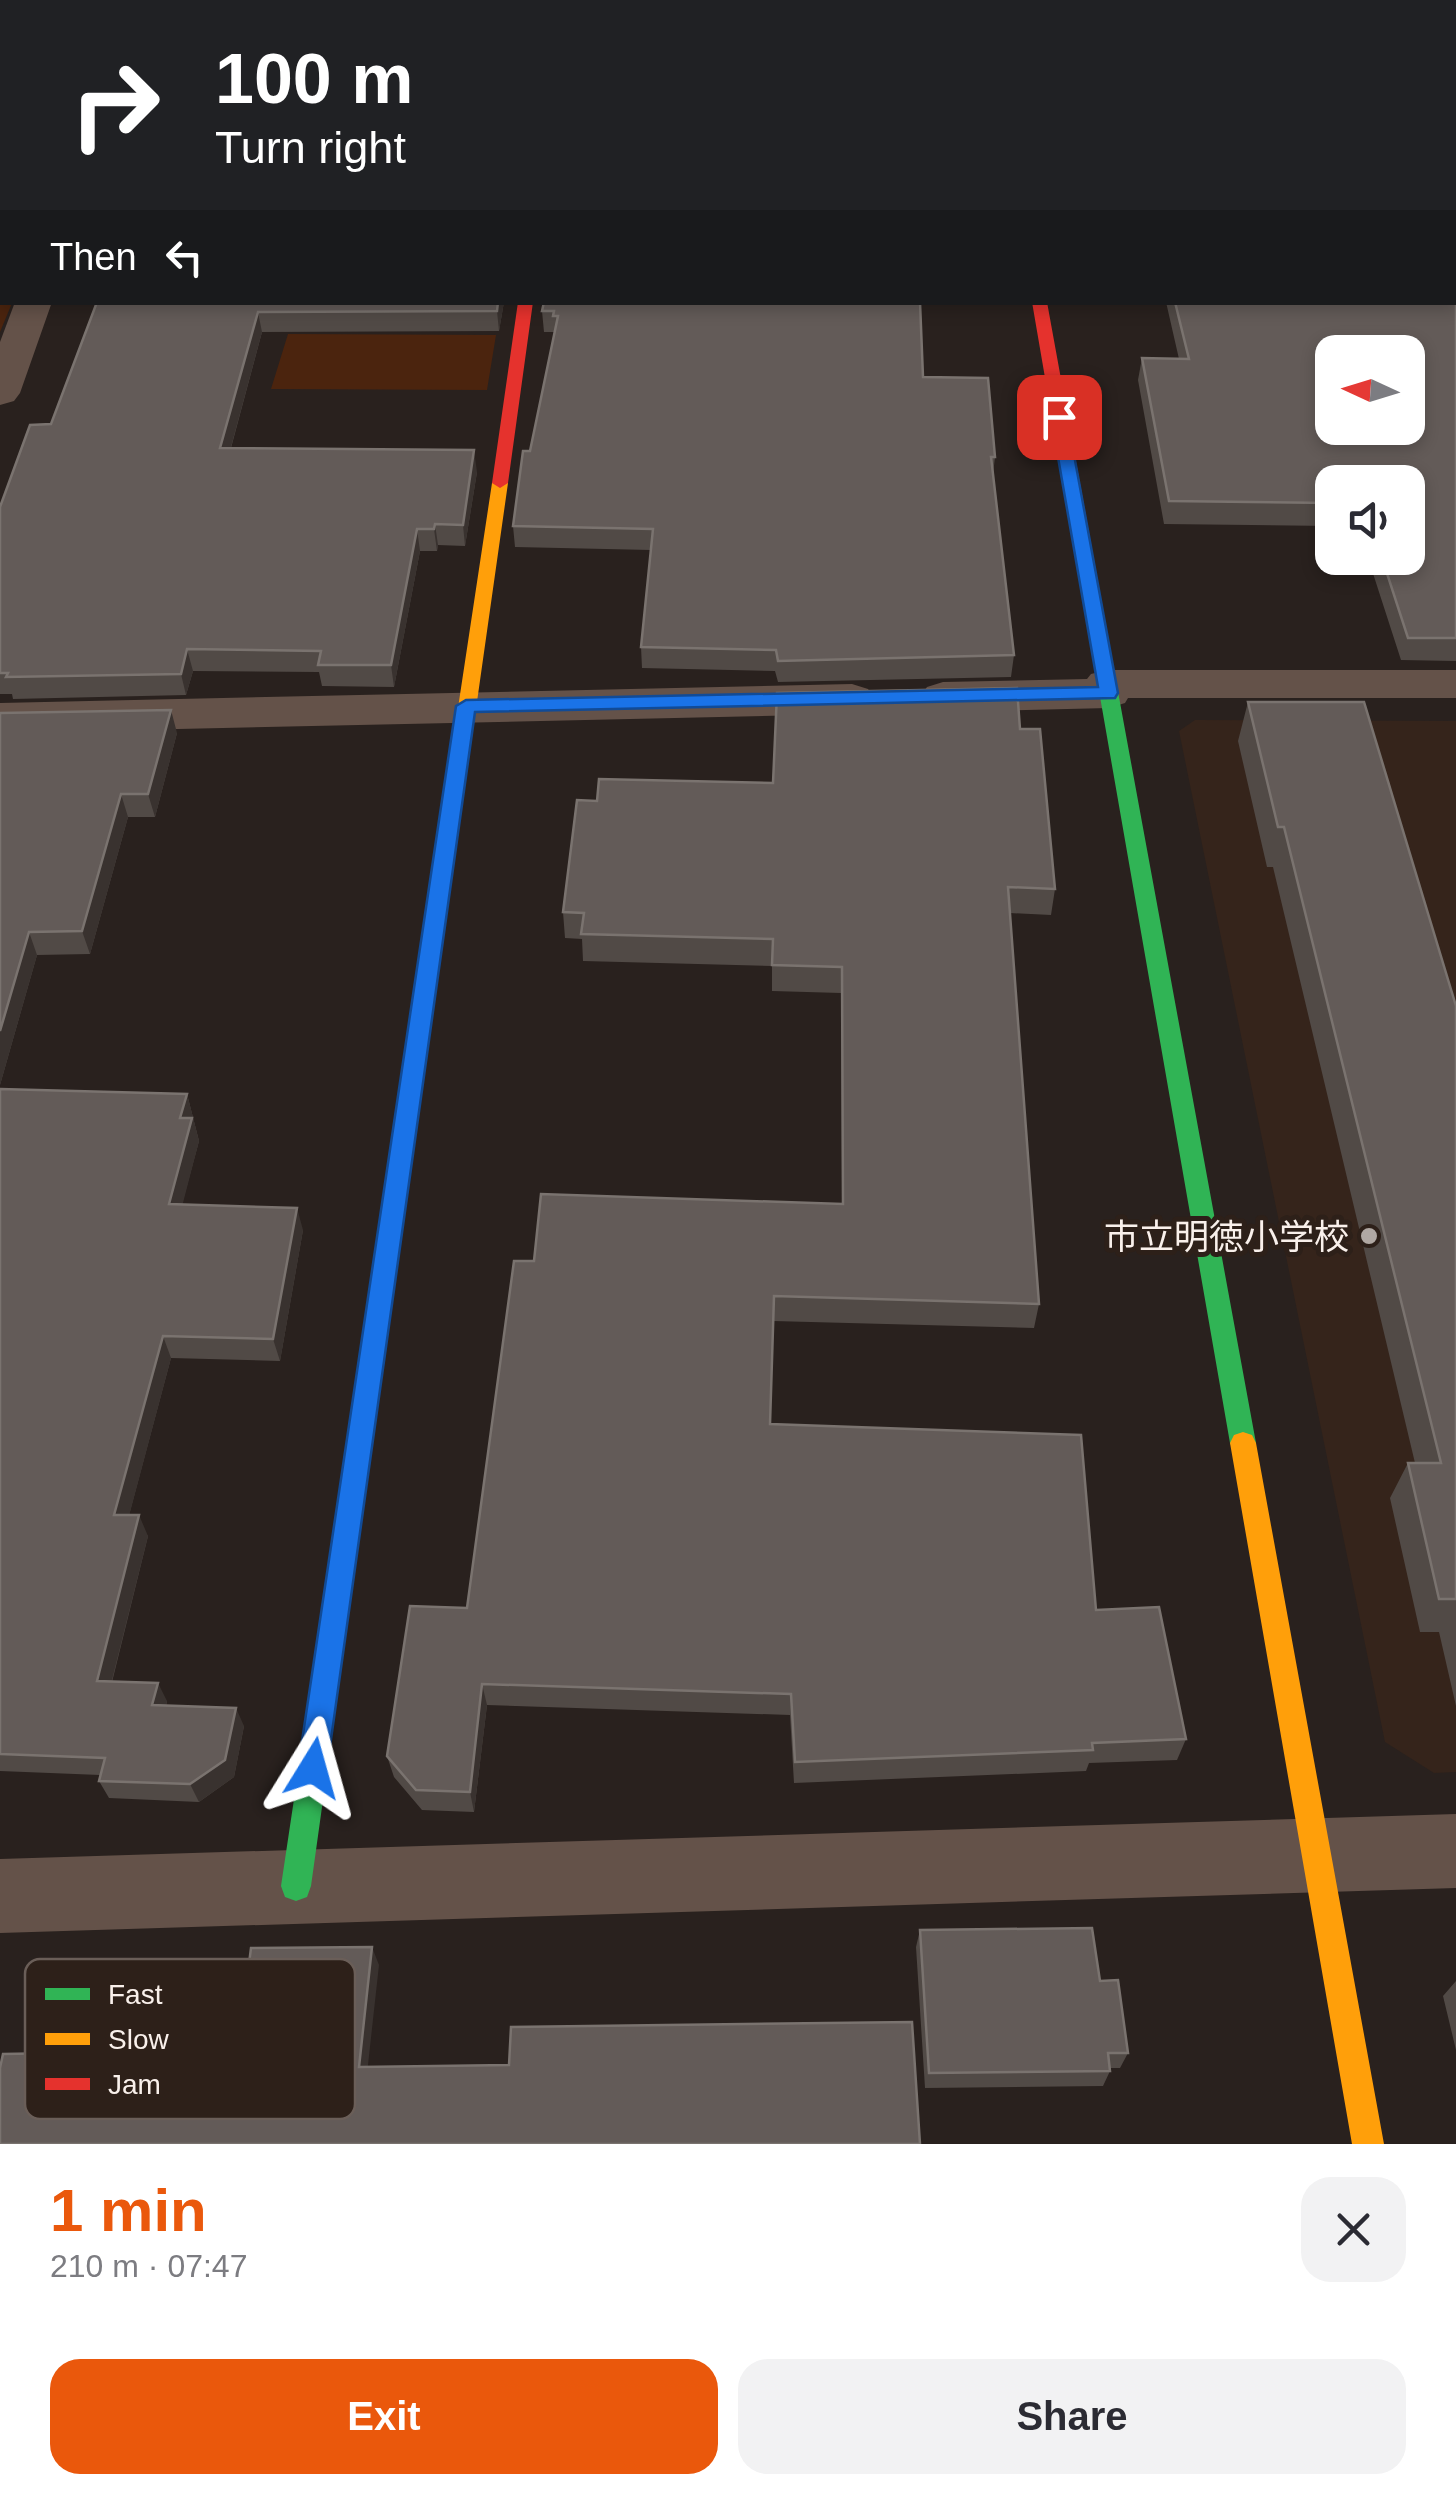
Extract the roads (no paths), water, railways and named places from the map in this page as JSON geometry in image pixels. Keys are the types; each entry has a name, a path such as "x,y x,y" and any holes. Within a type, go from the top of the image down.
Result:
{"street":[{"path":"0,393 33,305"},
{"path":"296,1886 526,305"},
{"path":"1040,305 1368,2144"},
{"path":"0,718 1108,689 1456,684"},
{"path":"0,1896 1456,1851"}],"place":[{"name":"市立明徳小学校","path":"1369,1236"}]}
